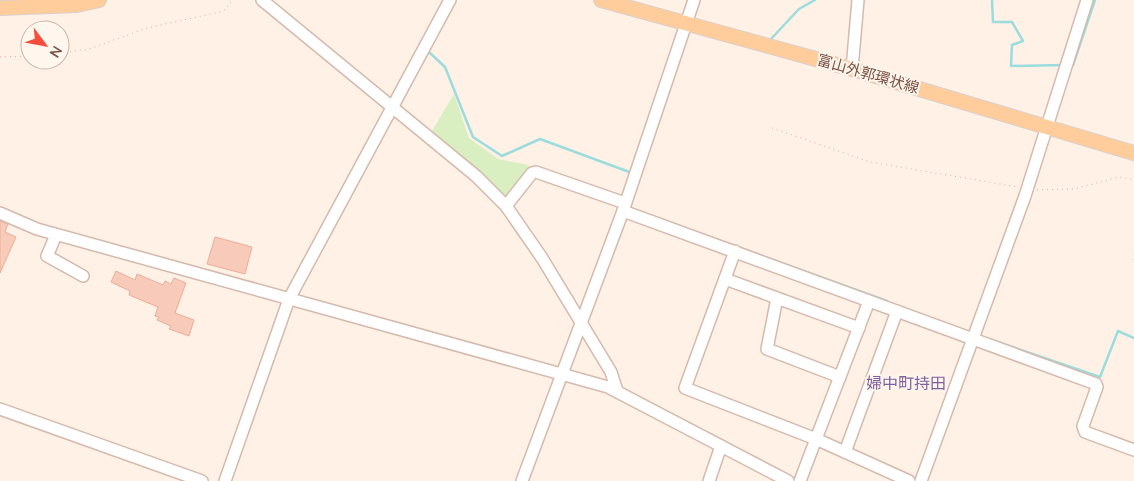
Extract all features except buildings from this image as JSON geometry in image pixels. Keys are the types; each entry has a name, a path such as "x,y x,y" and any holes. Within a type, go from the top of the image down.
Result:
{"main road":[{"path":"0,8 77,5 99,0"},
{"name":"富山外郭環状線","path":"600,0 852,69 1134,153"}],"street":[{"path":"262,0 476,176 506,206 542,258 582,323 615,380 617,392"},
{"path":"225,481 289,299 450,0"},
{"path":"522,481 624,207 694,0"},
{"path":"852,69 858,0"},
{"path":"921,481 1027,189 1087,0"},
{"path":"506,206 532,173 536,172 735,251 972,340 1096,384 1097,387 1083,426 1085,432 1134,450"},
{"path":"0,213 56,235 562,372 617,392 788,481"},
{"path":"56,235 47,256 83,276"},
{"path":"735,251 684,388 816,439 909,481"},
{"path":"725,279 859,328"},
{"path":"776,298 767,349 840,377"},
{"path":"800,481 869,301"},
{"path":"845,452 897,311"},
{"path":"0,409 202,481"},
{"path":"709,481 721,446"}],"path":[{"path":"70,51 104,46 147,28 220,12 226,10 232,0"},
{"path":"0,58 20,57"},
{"path":"772,128 870,162 1027,189 1074,189 1119,177 1134,180"},
{"path":"1134,254 1134,261"}],"green space":[{"path":"454,94 469,138 498,159 528,165 530,168 510,196 504,197 430,134"}],"waterway":[{"path":"771,39 799,9 815,0"},
{"path":"992,0 993,22 1012,22 1023,41 1012,45 1011,66 1063,65"},
{"path":"1071,65 1073,65 1095,0"},
{"path":"430,53 445,67 473,137 502,156 540,139 632,173"},
{"path":"639,176 630,208 887,301"},
{"path":"989,339 1100,377 1118,331 1134,338"}],"district":[{"name":"婦中町持田","path":"906,383"}]}
